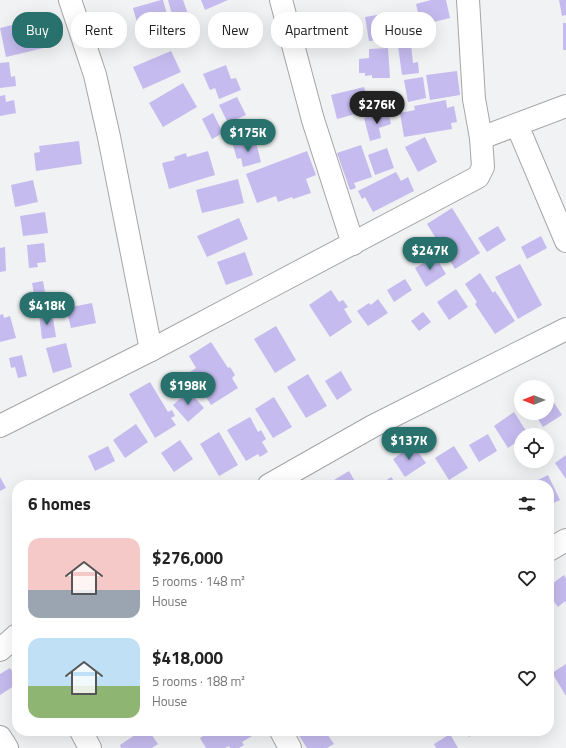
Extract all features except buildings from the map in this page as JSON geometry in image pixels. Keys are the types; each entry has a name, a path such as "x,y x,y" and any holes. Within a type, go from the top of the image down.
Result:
{"street":[{"path":"70,0 95,75 152,350"},
{"path":"281,0 313,120 353,244"},
{"path":"0,426 152,350 478,177 483,167 481,138 474,99 468,0"},
{"path":"481,138 566,106"},
{"path":"517,125 566,241"},
{"path":"278,480 374,426 566,329"},
{"path":"554,547 566,540"},
{"path":"0,650 12,639"},
{"path":"84,736 90,748"},
{"path":"284,736 290,748"},
{"path":"0,737 6,748"}]}
